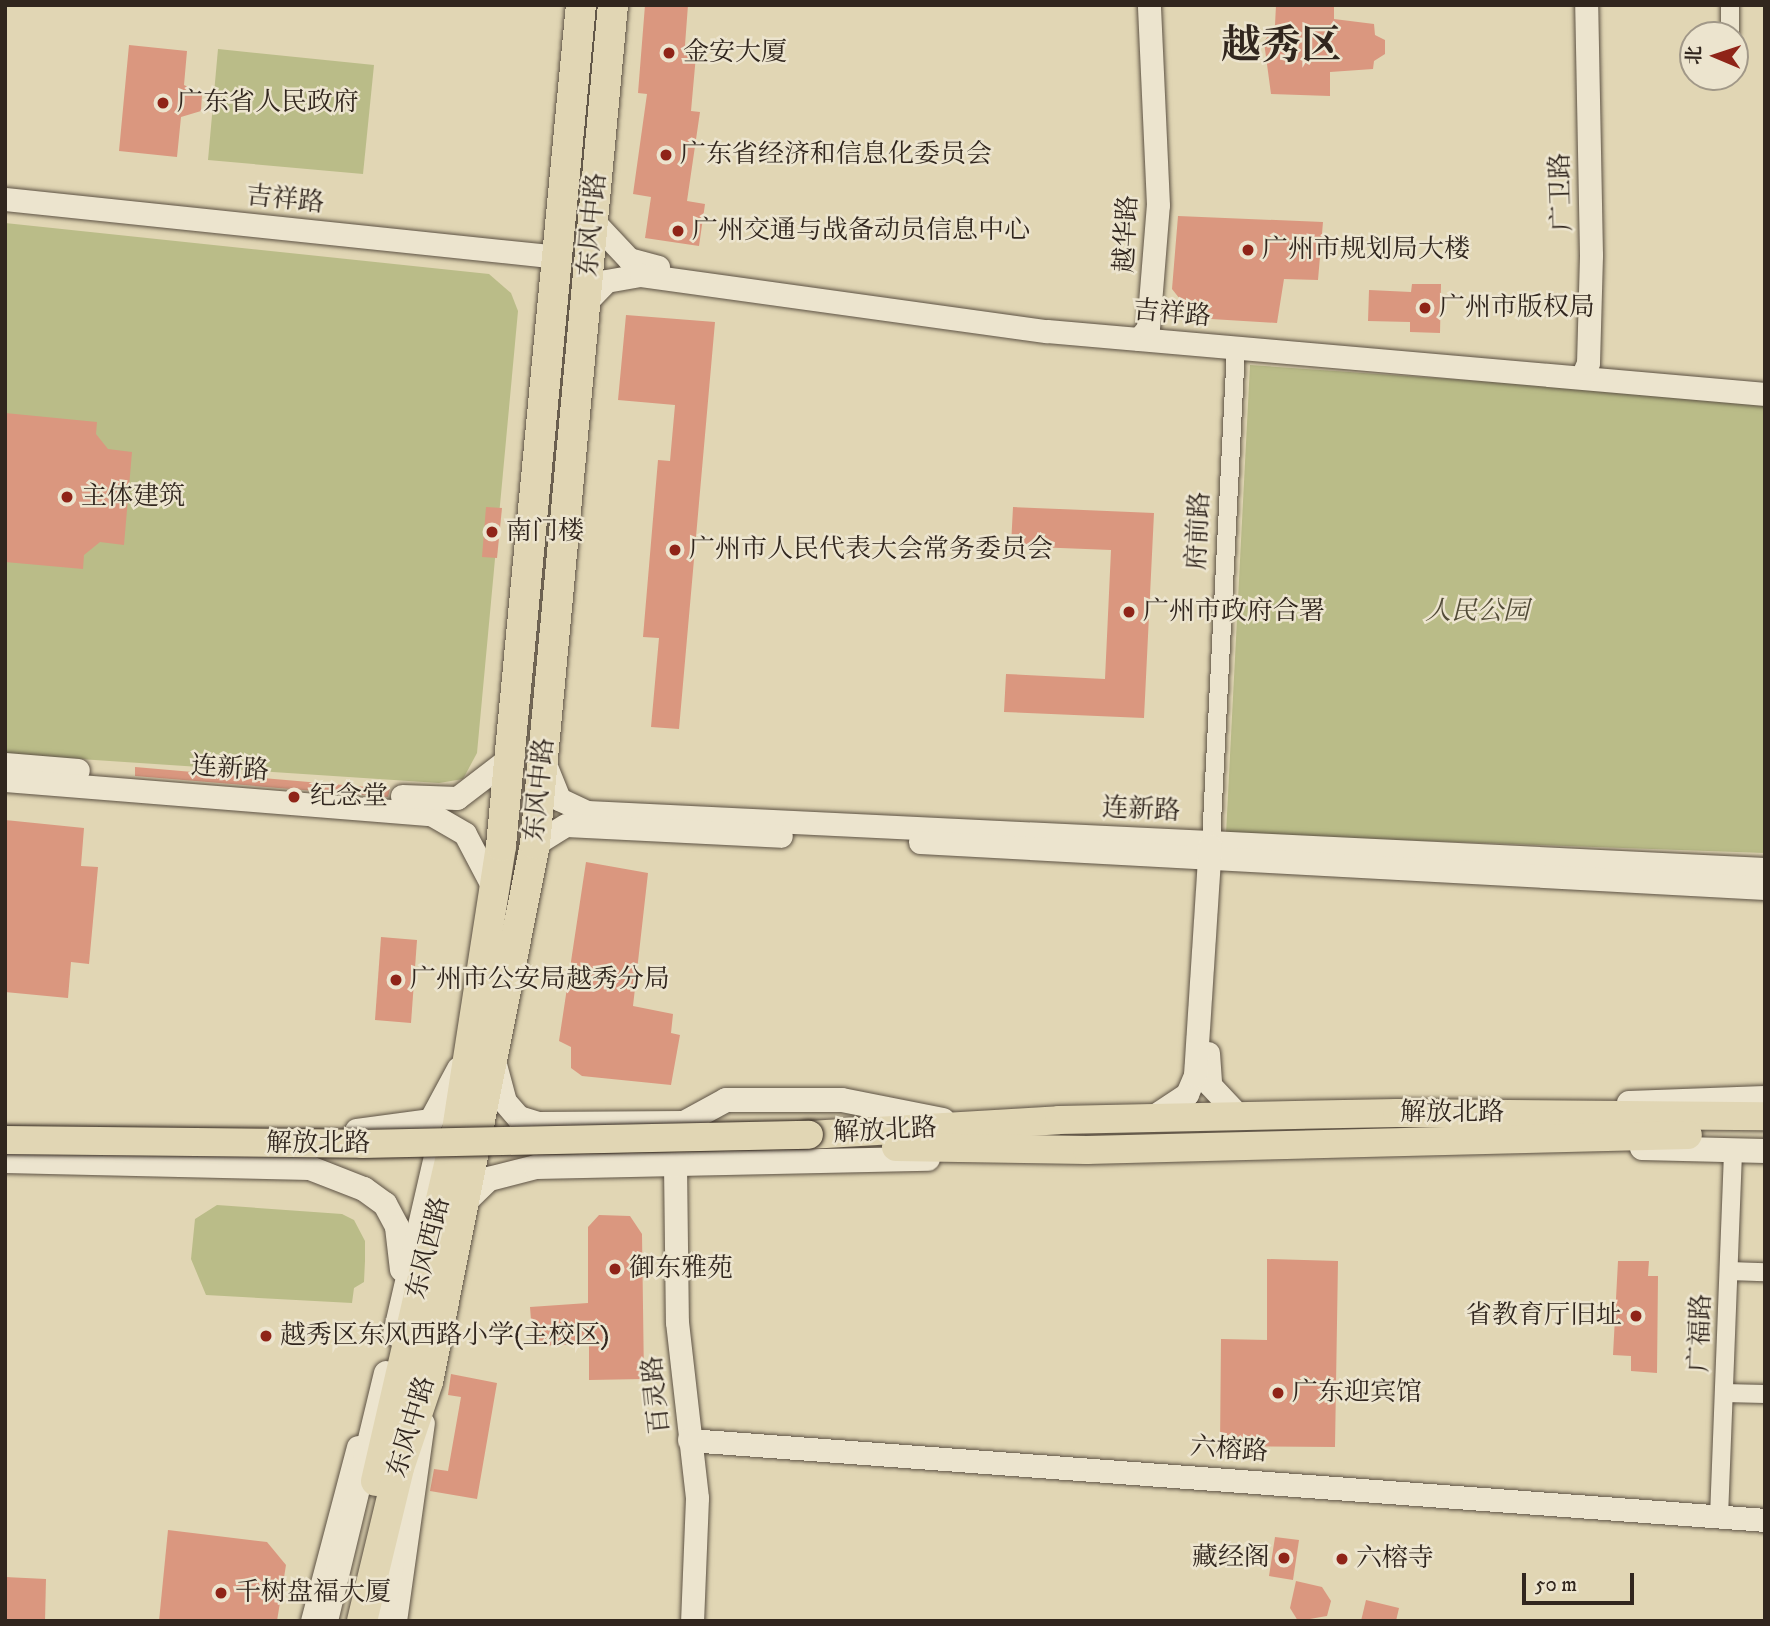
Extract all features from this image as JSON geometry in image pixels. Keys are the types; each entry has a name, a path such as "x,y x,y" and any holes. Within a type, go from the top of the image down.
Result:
{"highway":[{"name":"东风中路","path":"471,1039 513,755 581,5"},
{"name":"东风中路","path":"385,1560 428,1382 494,1061 535,844 612,5"},
{"name":"东风西路","path":"344,1621 408,1302 457,1130 471,1039"},
{"path":"362,1621 385,1560"}],"main road":[{"name":"解放北路","path":"5,1126 384,1130 431,1121 446,1100 471,1039"},
{"path":"494,1061 505,1102 528,1123 684,1124 726,1100 842,1100 922,1118 996,1122"},
{"path":"1482,1112 1765,1098"},
{"name":"解放北路","path":"5,1149 382,1153 809,1140 996,1122 1482,1112 1765,1116"},
{"path":"684,1124 688,1153 701,1164"},
{"name":"解放北路","path":"5,1140 362,1144 809,1140 997,1150 1480,1143 1765,1134"},
{"path":"1480,1143 1765,1151"},
{"path":"464,1203 489,1179 525,1168 895,1161 997,1150"},
{"name":"解放北路","path":"5,1161 310,1168 364,1189 385,1204 397,1227 408,1302 391,1355 326,1621"},
{"path":"380,1621 385,1560"}],"street":[{"name":"越华路","path":"1134,5 1143,202 1140,331"},
{"name":"越华路","path":"1140,331 1158,186 1149,5"},
{"name":"广卫路","path":"1577,5 1583,367"},
{"name":"广卫路","path":"1583,367 1586,5"},
{"name":"吉祥路","path":"5,199 559,257"},
{"name":"吉祥路","path":"594,222 618,250 643,265 1140,331 1236,348 1583,367 1765,394"},
{"name":"吉祥路","path":"586,302 606,281 641,275 962,321 1140,331 1765,380"},
{"name":"府前路","path":"1151,1118 1187,1094 1195,1076 1211,853 1236,348"},
{"name":"连新路","path":"5,764 446,799 470,793 513,755"},
{"name":"连新路","path":"544,762 548,783 559,799 587,812 1765,888"},
{"name":"连新路","path":"5,780 431,814 465,834 494,889"},
{"name":"连新路","path":"535,844 554,828 575,826 1211,853 1765,869"},
{"name":"府前路","path":"1211,853 1208,1078 1214,1093 1239,1116"},
{"path":"310,1168 335,1156 335,1142 323,1131"},
{"name":"广福路","path":"1719,1517 1733,1151"},
{"name":"百灵路","path":"675,1164 677,1322 697,1506 692,1621"},
{"path":"1730,1271 1765,1272"},
{"path":"312,1621 341,1497 391,1355"},
{"path":"395,1621 428,1382"},
{"path":"1724,1393 1765,1394"},
{"name":"六榕路","path":"689,1440 1765,1520"}],"green space":[{"path":"218,49 374,65 363,174 208,160"},
{"path":"5,223 489,274 511,293 518,311 477,753 463,779 439,783 5,754"},
{"name":"人民公园","path":"1250,365 1765,401 1765,853 1226,834"},
{"path":"217,1205 342,1214 354,1220 365,1241 365,1261 364,1282 354,1288 352,1303 206,1295 191,1259 195,1219"}],"building":[{"path":"645,5 688,5 685,45 697,44 691,111 700,112 687,201 705,204 699,246 645,238 651,197 633,194 647,94 638,93"},
{"path":"1276,5 1334,5 1334,19 1374,24 1375,35 1385,40 1385,54 1374,61 1373,69 1330,72 1330,96 1271,94 1264,42 1275,25"},
{"name":"广东省人民政府","path":"129,45 187,51 184,85 202,94 201,111 181,117 177,157 119,151"},
{"name":"广州市规划局大楼","path":"1178,216 1323,222 1318,280 1284,279 1277,323 1195,318 1172,289"},
{"path":"1412,284 1441,284 1440,333 1410,332 1410,322 1368,321 1369,290 1411,292"},
{"name":"广州市人民代表大会常务委员会","path":"626,315 715,322 679,729 651,727 659,638 643,637 658,460 670,461 675,405 618,400"},
{"name":"主体建筑","path":"5,413 97,422 96,434 108,449 132,452 124,545 100,542 84,555 83,569 5,562"},
{"name":"南门楼","path":"486,507 502,508 497,558 482,557"},
{"name":"广州市政府合署","path":"1013,507 1154,513 1144,718 1004,712 1006,674 1105,679 1111,550 1011,546"},
{"path":"135,767 390,789 388,797 135,776"},
{"path":"5,820 84,828 81,866 98,867 89,964 71,962 68,998 5,992"},
{"path":"586,862 648,873 633,1006 673,1014 671,1033 680,1035 671,1085 582,1076 571,1068 571,1047 559,1041"},
{"name":"广州市公安局越秀分局","path":"381,937 417,940 411,1023 375,1020"},
{"name":"御东雅苑","path":"599,1215 630,1216 642,1234 644,1379 589,1380 589,1344 533,1346 530,1307 588,1303 588,1227"},
{"name":"广东迎宾馆","path":"1267,1259 1338,1261 1335,1447 1220,1446 1221,1339 1267,1340"},
{"name":"省教育厅旧址","path":"1618,1261 1649,1261 1648,1276 1658,1276 1657,1373 1631,1371 1631,1356 1613,1355"},
{"path":"451,1374 497,1383 477,1499 430,1491 434,1469 448,1471 461,1397 448,1395"},
{"name":"千树盘福大厦","path":"168,1530 267,1542 286,1565 277,1621 159,1621"},
{"name":"藏经阁","path":"1275,1537 1299,1540 1293,1580 1269,1576"},
{"path":"5,1577 46,1579 45,1621 5,1621"},
{"path":"1296,1581 1322,1587 1331,1601 1327,1616 1298,1621 1290,1608"},
{"path":"1366,1600 1399,1608 1396,1621 1361,1621"}],"place":[{"name":"金安大厦","path":"669,53"},
{"name":"广东省人民政府","path":"163,103"},
{"name":"广东省经济和信息化委员会","path":"666,155"},
{"name":"广州交通与战备动员信息中心","path":"678,231"},
{"name":"广州市规划局大楼","path":"1248,250"},
{"name":"广州市版权局","path":"1425,308"},
{"name":"主体建筑","path":"67,497"},
{"name":"南门楼","path":"492,532"},
{"name":"广州市人民代表大会常务委员会","path":"675,550"},
{"name":"广州市政府合署","path":"1129,612"},
{"name":"纪念堂","path":"294,797"},
{"name":"广州市公安局越秀分局","path":"396,980"},
{"name":"御东雅苑","path":"615,1269"},
{"name":"省教育厅旧址","path":"1636,1316"},
{"name":"越秀区东风西路小学(主校区)","path":"266,1336"},
{"name":"广东迎宾馆","path":"1278,1393"},
{"name":"藏经阁","path":"1284,1558"},
{"name":"六榕寺","path":"1342,1559"},
{"name":"千树盘福大厦","path":"221,1593"}],"district":[{"name":"越秀区","path":"1281,47"}]}
